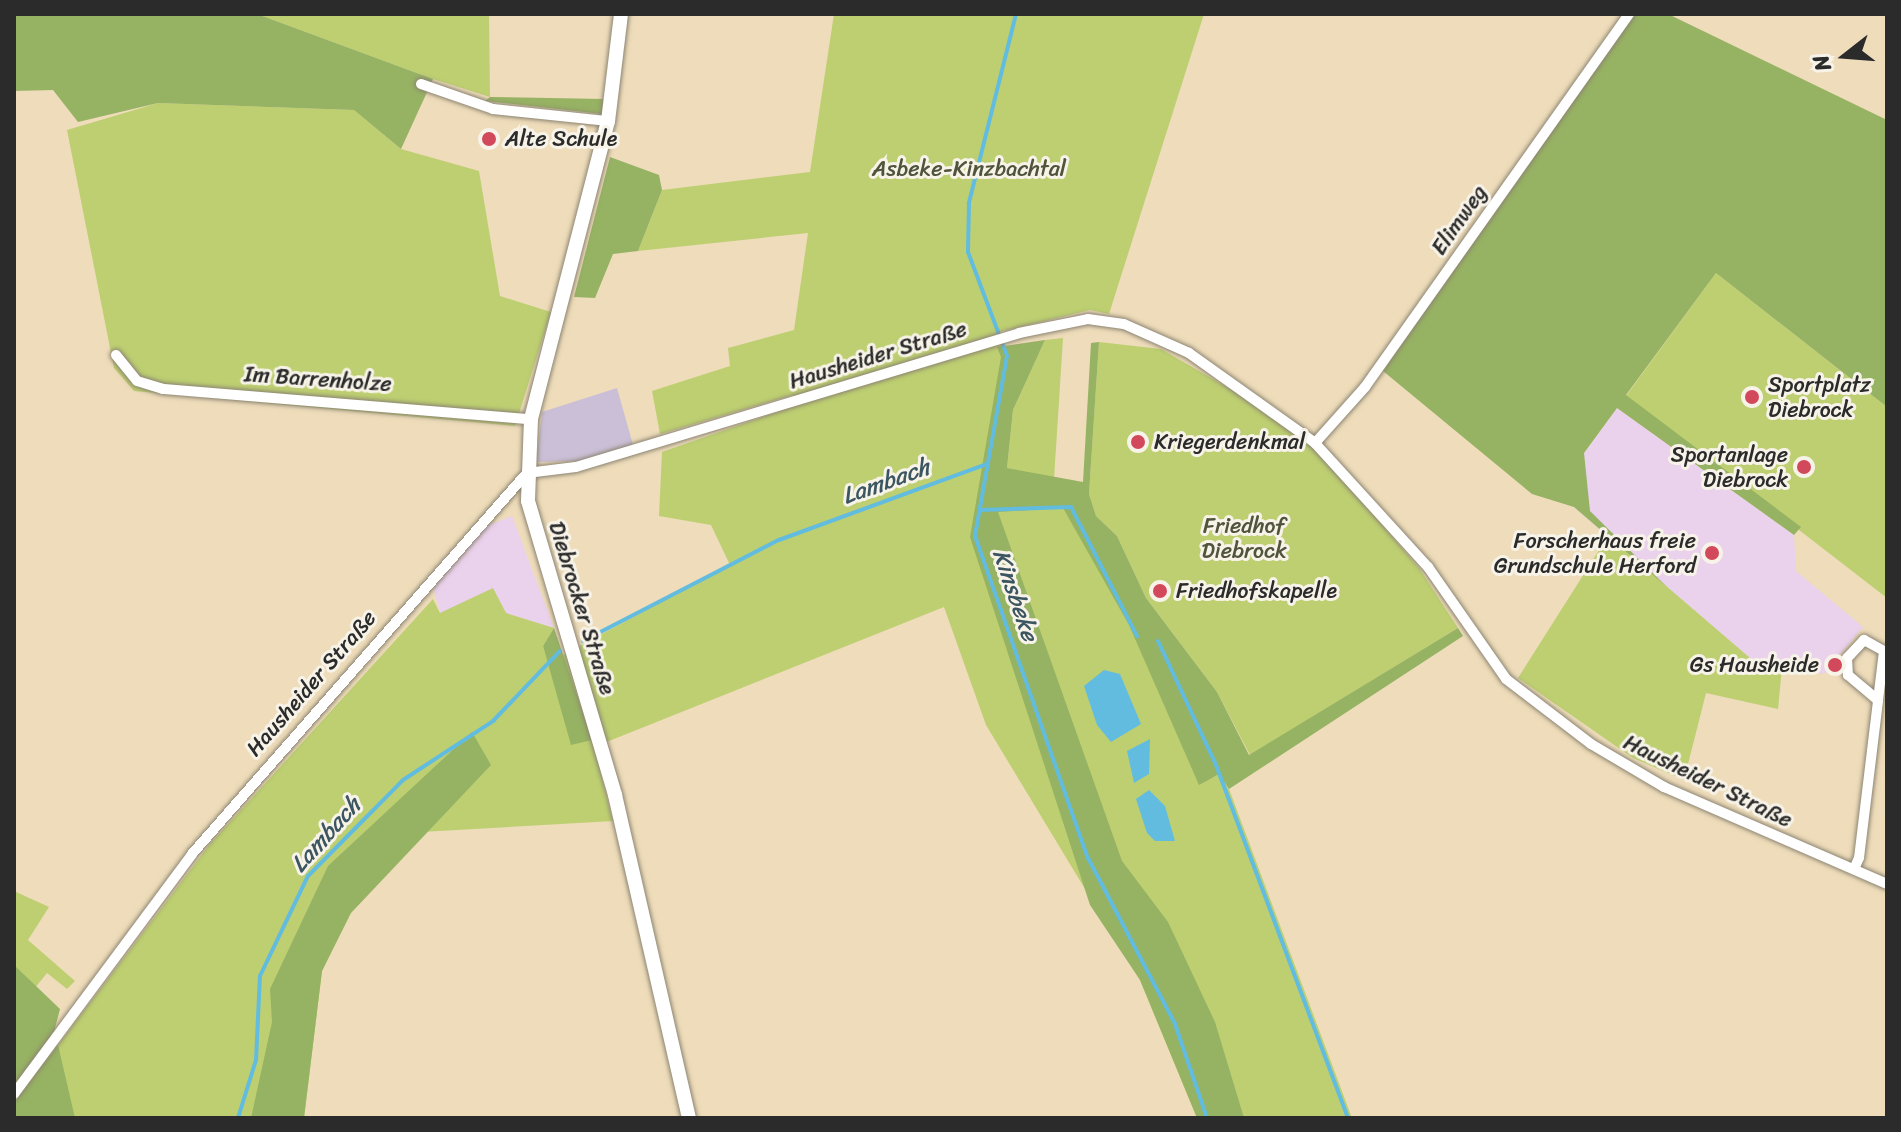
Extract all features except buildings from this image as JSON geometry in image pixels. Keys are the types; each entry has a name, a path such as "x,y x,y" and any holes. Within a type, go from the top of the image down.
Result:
{"main road":[{"name":"Diebrocker Straße","path":"621,14 608,121 531,419 527,473 531,523 615,795 689,1118"}],"street":[{"name":"Elimweg","path":"1315,443 1365,387 1629,14"},
{"path":"421,84 493,109 608,121"},
{"name":"Hausheider Straße","path":"14,1094 192,854 527,473 589,463 1019,333 1088,319 1147,332 1232,380 1315,443 1428,567 1493,665 1527,696 1630,770 1887,884"},
{"name":"Im Barrenholze","path":"116,355 137,381 163,389 531,419"},
{"path":"1854,869 1878,700 1884,651 1864,640 1847,658 1848,675 1878,700"}],"shaded area":[{"path":"617,388 633,445 580,461 536,462 542,412"},
{"name":"Forscherhaus freie Grundschule Herford","path":"1617,408 1794,535 1796,571 1863,627 1824,674 1757,664 1556,492"},
{"path":"512,516 554,628 506,613 440,613 431,580 481,528"}],"green space":[{"path":"14,14 257,14 433,79 401,149 354,110 158,103 78,122 53,90 14,91"},
{"path":"257,14 489,14 490,97 433,79"},
{"name":"Asbeke-Kinzbachtal","path":"834,14 1204,14 1109,314 1090,310 999,332 1007,356 976,535 1005,533 997,511 1063,508 1138,633 1209,779 1219,774 1229,789 1352,1118 1197,1118 1140,980 986,725 944,607 594,747 613,821 421,832 350,913 322,971 304,1118 14,1118 14,1025 58,1045 210,844 433,599 440,613 493,588 506,613 554,628 543,646 548,663 730,565 711,525 659,516 662,452 794,406 793,395 660,434 652,391 730,366 728,348 794,330 808,233 638,251 662,190 810,172"},
{"path":"1635,14 1668,14 1887,120 1887,407 1716,273 1626,395 1801,527 1794,535 1617,408 1584,453 1590,511 1667,587 1574,507 1532,494 1383,371"},
{"path":"490,97 603,99 602,114 485,101"},
{"path":"158,103 354,110 401,149 479,171 500,296 551,312 515,426 134,391 114,368 67,130"},
{"path":"610,157 659,175 662,190 638,251 613,254 595,298 574,297"},
{"name":"Sportplatz Diebrock","path":"1716,273 1887,407 1887,598 1626,396"},
{"path":"1063,338 1054,479 1007,468 1013,410 1045,340"},
{"path":"1045,340 1013,410 1007,468 1083,482 1091,343 1099,342 1089,494 1096,516 1117,536 1146,598 1217,692 1249,755 1458,628 1463,636 1229,789 1219,774 1199,785 1129,625 1063,508 998,512 1122,861 1168,922 1215,1022 1244,1118 1197,1118 1140,980 1090,905 970,537 1001,357 997,347"},
{"name":"Friedhof Diebrock","path":"1099,342 1161,349 1280,418 1320,452 1419,568 1458,628 1250,755 1217,692 1146,598 1117,536 1096,516 1089,494"},
{"path":"1608,536 1757,664 1782,668 1778,709 1706,693 1684,780 1633,758 1518,678"},
{"path":"554,628 592,740 571,745 543,646"},
{"path":"472,732 491,765 351,913 322,971 304,1118 251,1118 272,1022 270,989 328,866"},
{"path":"14,891 49,907 28,940 75,981 67,989 47,973 14,1014"},
{"path":"14,965 60,1009 54,1032 14,1086"},
{"path":"58,1045 75,1118 14,1118 14,1103"}],"water":[{"path":"1104,670 1120,674 1141,724 1111,742 1097,725 1084,686"},
{"path":"1150,739 1149,774 1134,783 1127,751"},
{"path":"1149,790 1165,806 1175,841 1155,841 1147,833 1136,799"}],"waterway":[{"name":"Kinsbeke","path":"1016,14 969,203 968,252 1007,356 975,536 1088,858 1175,1024 1207,1118"},
{"name":"Lambach","path":"583,641 779,540 987,464"},
{"path":"980,510 1071,507 1137,636"},
{"path":"1158,641 1216,765 1348,1118"},
{"name":"Lambach","path":"238,1118 256,1060 260,976 308,876 403,780 493,721 560,651"}],"place":[{"name":"Alte Schule","path":"489,139"},
{"name":"Sportplatz Diebrock","path":"1752,397"},
{"name":"Kriegerdenkmal","path":"1138,442"},
{"name":"Sportanlage Diebrock","path":"1804,467"},
{"name":"Forscherhaus freie Grundschule Herford","path":"1712,553"},
{"name":"Friedhofskapelle","path":"1160,591"},
{"name":"Gs Hausheide","path":"1835,665"}]}
